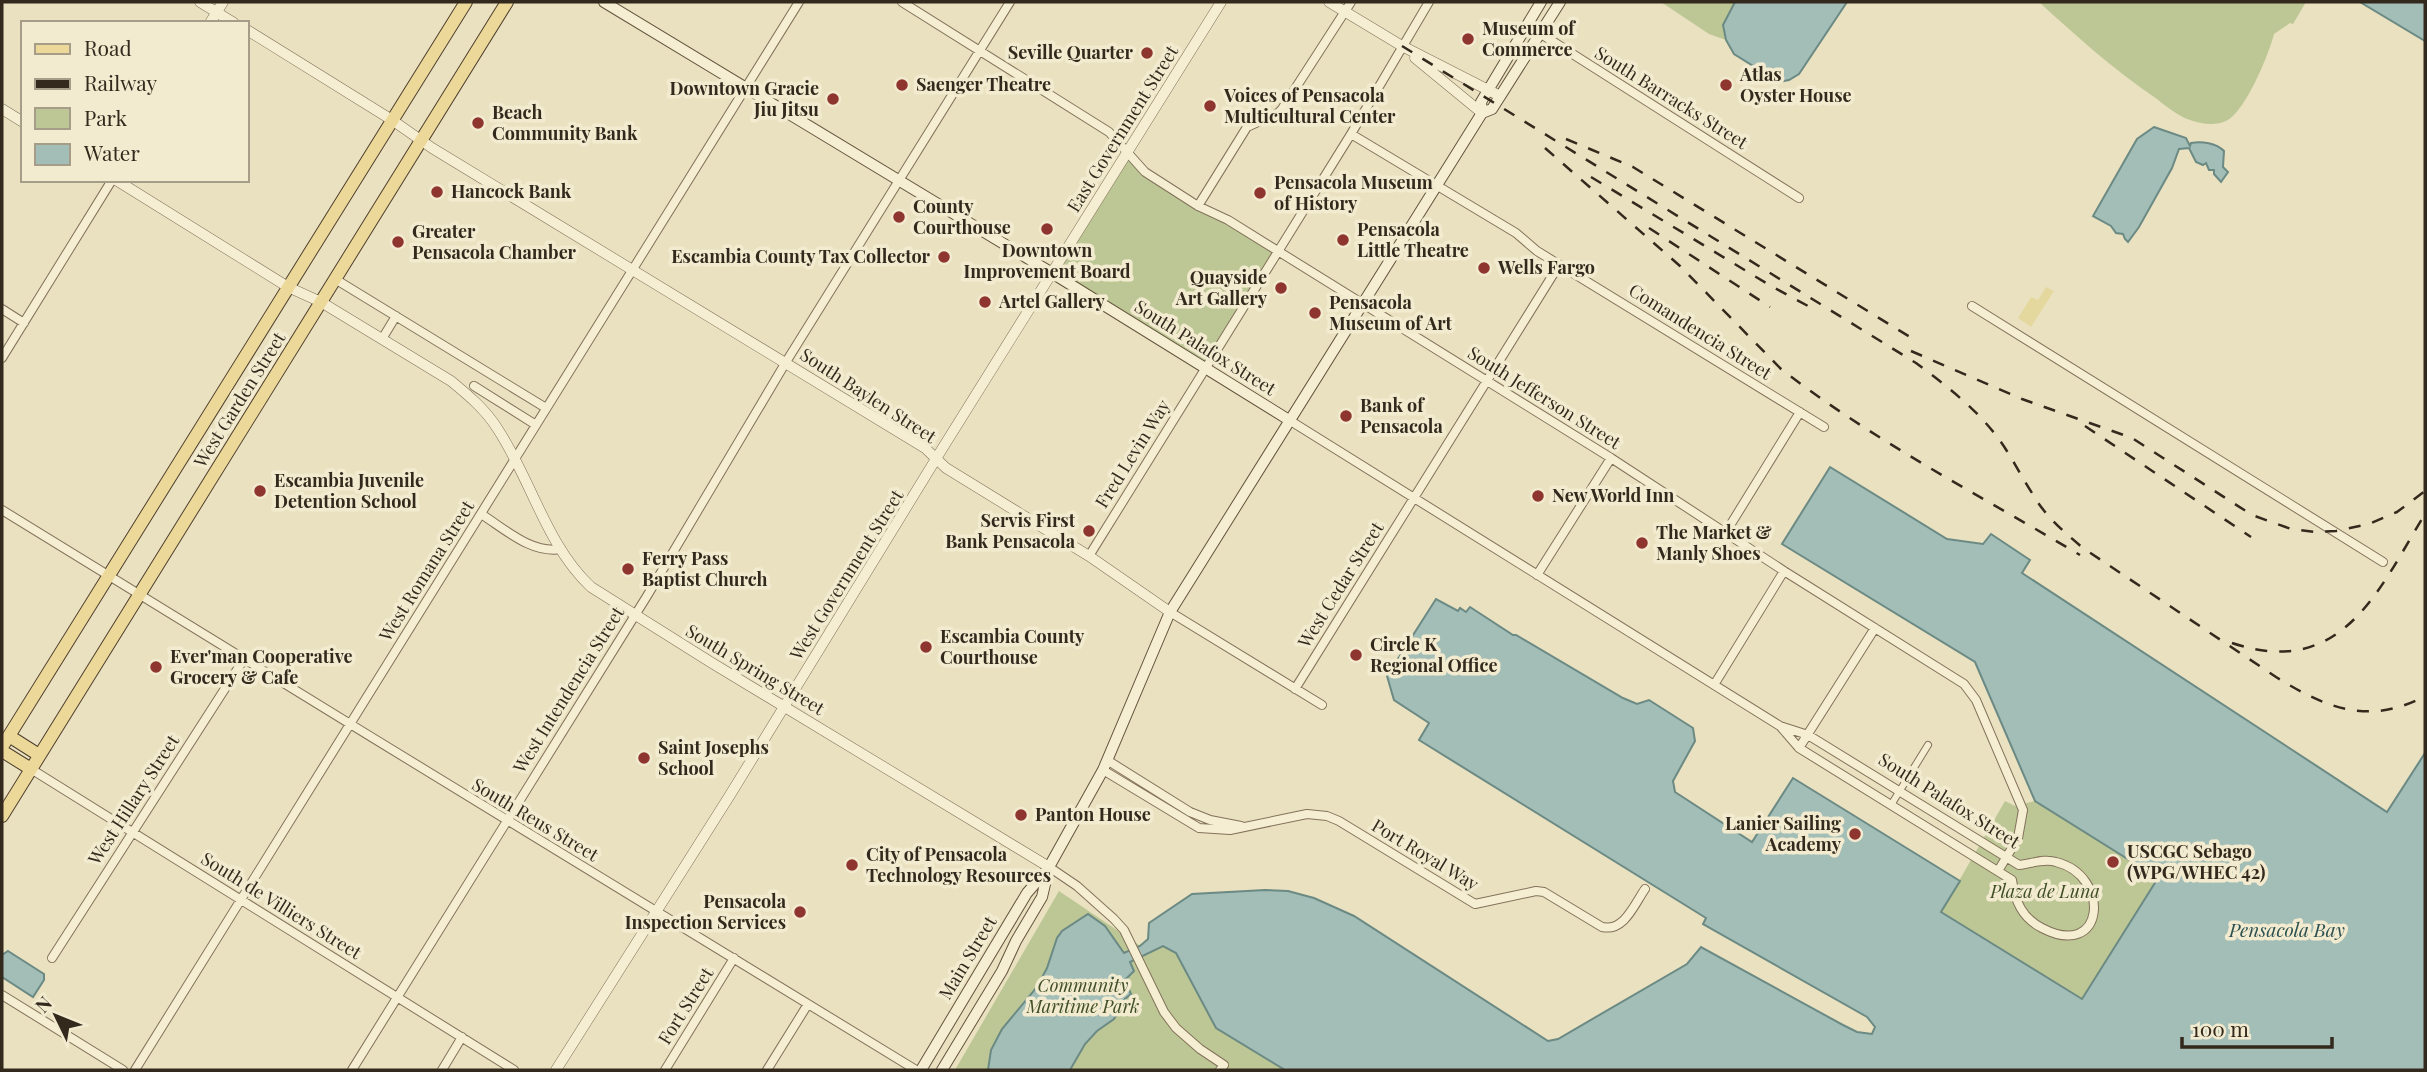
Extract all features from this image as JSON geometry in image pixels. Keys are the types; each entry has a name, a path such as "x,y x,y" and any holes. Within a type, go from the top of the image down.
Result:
{"main road":[{"name":"West Garden Street","path":"4,745 466,2"},
{"name":"West Garden Street","path":"2,816 507,2"},
{"name":"South Palafox Street","path":"604,2 1289,420"},
{"path":"942,1070 1002,971 1042,897 1049,867 1105,765 1170,612 1437,187 1482,113 1482,102 1541,2"},
{"path":"1482,113 1492,109 1560,2"},
{"path":"4,745 39,755"},
{"path":"4,745 31,769"},
{"name":"Main Street","path":"918,1070 1027,893 1049,867"}],"street":[{"path":"200,2 231,21"},
{"path":"211,21 223,2"},
{"name":"West Romana Street","path":"135,1070 799,2"},
{"name":"South Jefferson Street","path":"902,2 1109,132 1145,172 1198,206 1228,220 1611,458 1964,684 1976,700 2024,810 2018,838 1998,872"},
{"name":"West Intendencia Street","path":"352,1070 635,615 786,362 1010,2"},
{"name":"East Government Street","path":"1052,273 1221,2"},
{"path":"1329,2 1402,46 1500,96"},
{"path":"1198,206 1247,127 1282,109 1351,2"},
{"name":"Fred Levin Way","path":"1089,555 1351,134 1429,2"},
{"name":"South Barracks Street","path":"1527,25 1799,198"},
{"name":"South Baylen Street","path":"248,31 422,139 432,148 925,449 946,468 1089,555 1170,612 1322,705"},
{"path":"1402,46 1482,113"},
{"path":"2,109 21,121"},
{"name":"Comandencia Street","path":"1351,134 1516,233 1559,265 1824,427"},
{"path":"2,359 113,182"},
{"name":"South Spring Street","path":"117,182 288,287 321,302 451,381 536,425"},
{"name":"West Cedar Street","path":"1295,689 1559,265"},
{"name":"West Government Street","path":"556,1070 1052,273"},
{"path":"335,279 546,408"},
{"path":"1972,306 2383,562"},
{"path":"2,309 24,323"},
{"path":"382,339 396,316"},
{"path":"470,390 484,370"},
{"name":"South Spring Street","path":"470,390 494,423 561,550 579,576 591,587 1077,886 1124,930 1164,1012 1176,1028 1222,1068"},
{"path":"1726,532 1800,412"},
{"name":"South Palafox Street","path":"1289,420 1780,726 1808,735 2006,858 2019,865 2054,861 2065,865 2089,887 2095,904 2094,917 2086,929 2074,934 2055,933 2037,925 2014,899 2012,880 1799,748 1780,726"},
{"path":"1537,575 1611,458"},
{"name":"South Reus Street","path":"2,510 506,821 918,1070"},
{"path":"481,514 533,547 561,550"},
{"path":"1714,685 1784,571"},
{"path":"1799,748 1875,628"},
{"name":"West Hillary Street","path":"51,958 244,659"},
{"path":"1891,806 1928,745"},
{"name":"Port Royal Way","path":"1105,765 1163,795 1199,828 1222,831 1302,814 1327,816 1471,903 1482,904 1536,891 1544,892 1609,929 1623,922 1645,890"},
{"name":"Port Royal Way","path":"1105,765 1157,803 1182,813 1242,826"},
{"name":"South de Villiers Street","path":"31,769 514,1070"},
{"path":"1157,803 1163,795"},
{"path":"1199,828 1204,817"},
{"name":"Fort Street","path":"665,1070 734,958"},
{"path":"2,995 123,1070"},
{"path":"767,1070 808,1004"},
{"path":"442,1070 462,1037"}],"green space":[{"path":"1661,2 1735,2 1723,25 1726,40 1709,34"},
{"path":"2039,2 2306,2 2293,24 2290,23 2274,34 2262,68 2241,107 2226,121 2213,124 2194,121 2171,110 2109,63"},
{"path":"1128,152 1145,172 1278,252 1204,369 1052,273"},
{"name":"Plaza de Luna","path":"2005,801 2015,806 2035,801 2158,878 2082,999 1941,912"},
{"name":"Community Maritime Park","path":"1059,891 1148,951 1163,946 1176,953 1216,1028 1285,1070 955,1070"}],"sand":[{"path":"2046,287 2054,291 2031,327 2018,318 2031,297 2038,300"}],"water":[{"path":"1735,2 1847,2 1799,74 1779,82 1734,54 1726,40 1723,25"},
{"path":"2360,2 2425,2 2425,41"},
{"path":"2154,127 2186,138 2190,146 2191,143 2204,143 2221,148 2224,151 2223,167 2228,172 2221,182 2206,163 2203,165 2196,162 2189,148 2179,149 2172,168 2128,242 2123,234 2116,233 2111,226 2093,216 2137,139"},
{"name":"Pensacola Bay","path":"1830,467 1947,539 1983,544 1991,534 2030,560 2022,573 2387,812 2425,753 2425,1070 1285,1070 1216,1028 1176,953 1163,946 1130,962 1134,971 1125,980 1131,994 1125,999 1114,1019 1085,1044 1070,1070 988,1070 991,1050 1002,1029 1037,987 1057,938 1062,931 1088,914 1105,926 1124,953 1148,939 1149,923 1192,894 1265,890 1288,891 1314,898 1354,916 1548,1041 1558,1039 1687,964 1701,947 1843,1025 1857,1032 1872,1034 1875,1027 1867,1017 1703,924 1706,918 1419,740 1429,723 1394,700 1387,676 1436,599 1458,611 1460,608 1466,612 1470,607 1623,698 1637,704 1649,700 1693,728 1695,741 1673,781 1675,792 1752,842 1793,778 1960,881 1941,912 2082,999 2158,878 2035,801 1975,662 1782,544"},
{"path":"8,951 44,974 44,980 33,997 2,977 2,955"}],"railway":[{"path":"1402,46 1916,363 1958,396 1995,434 2043,509 2068,535 2083,548 2276,677 2312,697 2348,709 2385,710 2425,696"},
{"path":"1566,139 1633,167 1910,337"},
{"path":"1545,148 1680,266 1781,369 1890,444 2080,555"},
{"path":"1591,177 1808,306"},
{"path":"1649,228 1770,307"},
{"path":"1911,351 2022,399 2132,438 2252,515 2291,529 2336,531 2369,524 2397,512 2425,491"},
{"path":"2085,426 2251,537"},
{"path":"2232,643 2270,651 2303,649 2330,638 2353,621 2373,598 2425,514"}],"place":[{"name":"Museum of Commerce","path":"1468,39"},
{"name":"Seville Quarter","path":"1147,53"},
{"name":"Saenger Theatre","path":"902,85"},
{"name":"Atlas Oyster House","path":"1726,85"},
{"name":"Downtown Gracie Jiu Jitsu","path":"833,99"},
{"name":"Voices of Pensacola Multicultural Center","path":"1210,106"},
{"name":"Beach Community Bank","path":"478,123"},
{"name":"Hancock Bank","path":"437,192"},
{"name":"Pensacola Museum of History","path":"1260,193"},
{"name":"County Courthouse","path":"899,217"},
{"name":"Downtown Improvement Board","path":"1047,229"},
{"name":"Pensacola Little Theatre","path":"1343,240"},
{"name":"Greater Pensacola Chamber","path":"398,242"},
{"name":"Escambia County Tax Collector","path":"944,257"},
{"name":"Wells Fargo","path":"1484,268"},
{"name":"Quayside Art Gallery","path":"1281,288"},
{"name":"Artel Gallery","path":"985,302"},
{"name":"Pensacola Museum of Art","path":"1315,313"},
{"name":"Bank of Pensacola","path":"1346,416"},
{"name":"Escambia Juvenile Detention School","path":"260,491"},
{"name":"New World Inn","path":"1538,496"},
{"name":"Servis First Bank Pensacola","path":"1089,531"},
{"name":"The Market & Manly Shoes","path":"1642,543"},
{"name":"Ferry Pass Baptist Church","path":"628,569"},
{"name":"Escambia County Courthouse","path":"926,647"},
{"name":"Circle K Regional Office","path":"1356,655"},
{"name":"Ever'man Cooperative Grocery & Cafe","path":"156,667"},
{"name":"Saint Josephs School","path":"644,758"},
{"name":"Panton House","path":"1021,815"},
{"name":"Lanier Sailing Academy","path":"1855,834"},
{"name":"USCGC Sebago (WPG/WHEC 42)","path":"2113,862"},
{"name":"City of Pensacola Technology Resources","path":"852,865"},
{"name":"Pensacola Inspection Services","path":"800,912"}]}
